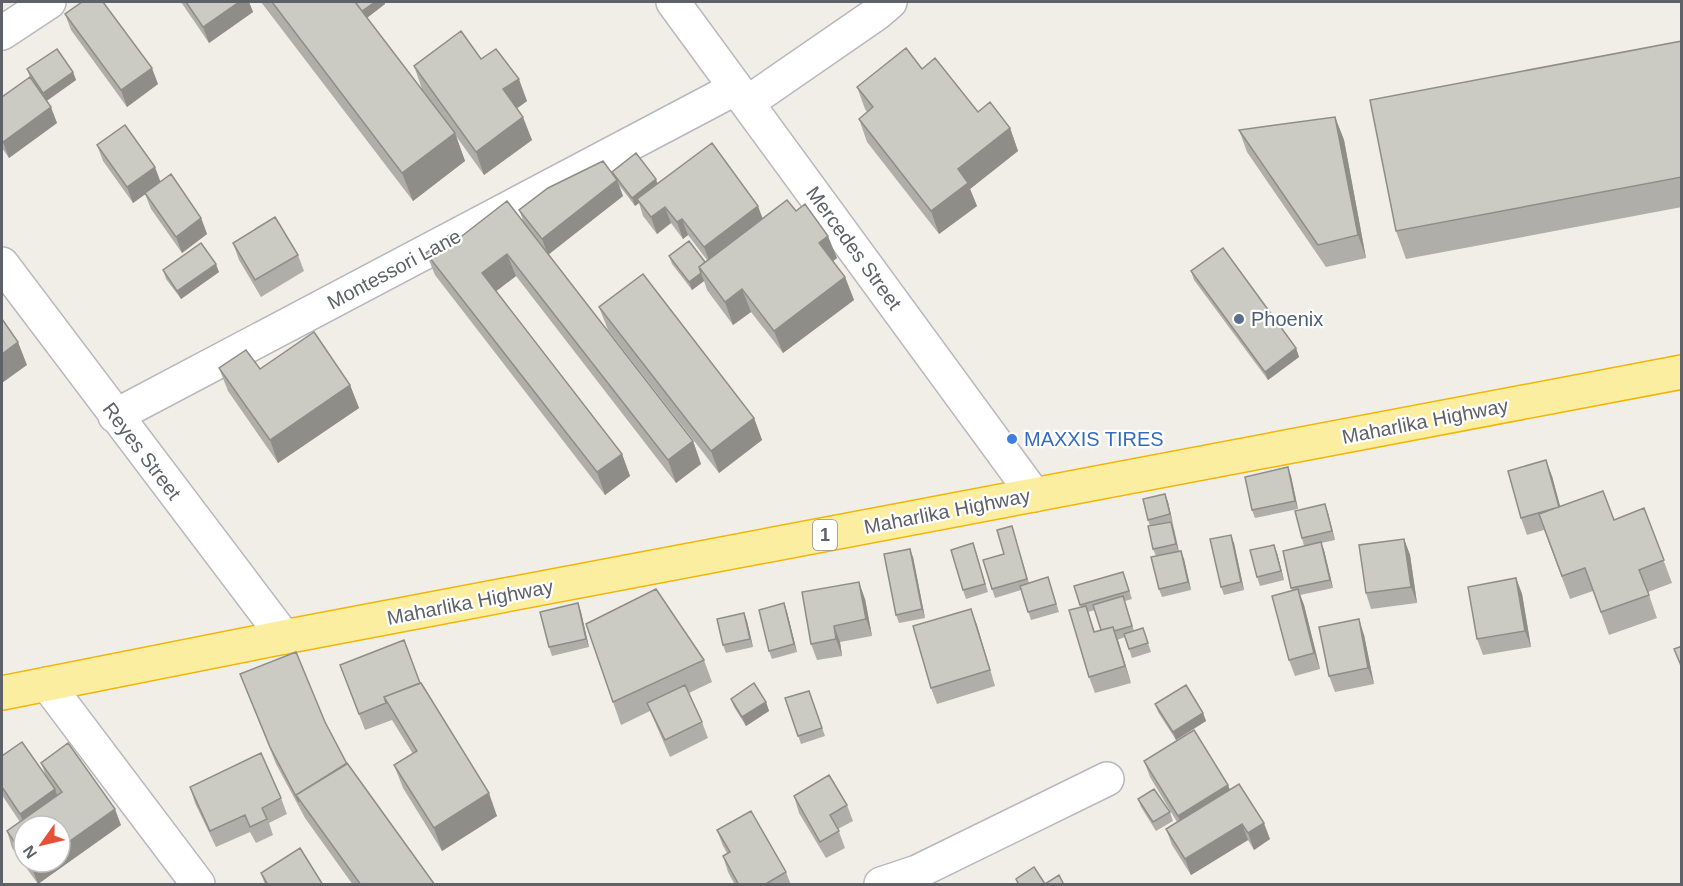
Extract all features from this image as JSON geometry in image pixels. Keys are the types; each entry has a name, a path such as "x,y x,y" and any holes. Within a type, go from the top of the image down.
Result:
{"highway":[{"name":"Maharlika Highway","path":"2,693 284,637 1682,372"}],"street":[{"path":"2,33 49,2"},
{"name":"Mercedes Street","path":"673,2 1034,495"},
{"name":"Montessori Lane","path":"115,416 742,95 876,14 890,2"},
{"name":"Reyes Street","path":"2,264 284,637"},
{"path":"46,684 198,885"},
{"path":"881,885 917,872 1107,779"}],"building":[{"path":"82,2 103,2 152,68 121,90 65,14"},
{"path":"186,2 239,2 203,27"},
{"path":"272,2 355,2 455,133 402,173"},
{"path":"355,2 375,2 362,11"},
{"path":"461,31 481,59 496,49 519,79 503,89 523,117 476,152 414,66"},
{"path":"1682,41 1682,177 1396,231 1370,100"},
{"path":"906,48 922,69 935,58 978,112 990,102 1010,128 958,169 968,183 931,211 859,119 873,107 857,87"},
{"path":"57,49 73,72 43,93 27,69"},
{"path":"30,77 51,107 3,142 2,97"},
{"path":"1335,117 1358,235 1318,245 1239,130"},
{"path":"125,125 155,167 127,187 97,145"},
{"path":"712,143 758,206 704,247 682,219 677,222 665,207 651,217 637,199"},
{"path":"636,153 656,179 632,198 612,172"},
{"path":"603,161 617,180 542,239 519,210 548,188"},
{"path":"171,174 201,218 176,237 145,193"},
{"path":"787,200 796,211 805,204 828,236 819,243 845,277 774,331 742,289 725,302 699,267"},
{"path":"507,201 693,441 668,460 507,254 482,273 622,454 597,472 426,253 453,232 458,239"},
{"path":"275,217 298,255 255,280 233,243"},
{"path":"689,241 705,262 699,267 701,273 689,282 669,256"},
{"path":"201,243 216,264 177,291 163,270"},
{"path":"1223,248 1296,348 1265,372 1191,271"},
{"path":"643,274 754,418 711,451 599,307"},
{"path":"2,319 18,342 2,354"},
{"path":"314,332 350,385 270,440 219,368 246,350 260,369"},
{"path":"1546,460 1559,507 1521,518 1508,471"},
{"path":"1288,467 1295,501 1252,510 1245,477"},
{"path":"1603,491 1614,520 1644,508 1664,560 1639,570 1649,595 1601,612 1585,568 1562,576 1539,514"},
{"path":"1165,494 1170,514 1148,520 1143,499"},
{"path":"1325,504 1332,531 1302,538 1295,511"},
{"path":"1171,522 1176,544 1153,549 1148,526"},
{"path":"1012,526 1027,579 992,589 983,560 1004,554 997,530"},
{"path":"1231,535 1241,582 1221,587 1210,539"},
{"path":"1404,539 1411,587 1366,593 1359,545"},
{"path":"1321,542 1330,580 1291,588 1283,551"},
{"path":"973,543 985,584 963,590 951,550"},
{"path":"1274,545 1281,571 1257,577 1250,550"},
{"path":"910,549 922,609 896,615 884,554"},
{"path":"1181,551 1188,582 1159,589 1151,557"},
{"path":"1123,572 1129,591 1080,605 1074,586"},
{"path":"1048,577 1056,604 1028,612 1020,586"},
{"path":"1516,578 1525,631 1477,639 1468,587"},
{"path":"859,582 866,619 834,626 836,639 811,644 802,592"},
{"path":"656,589 704,660 613,702 586,624"},
{"path":"1298,589 1314,653 1289,660 1272,596"},
{"path":"1123,596 1132,626 1114,631 1113,627 1101,630 1093,605"},
{"path":"578,603 586,639 549,647 540,612"},
{"path":"784,603 794,644 769,651 759,610"},
{"path":"1086,606 1094,632 1113,627 1125,666 1089,677 1069,610"},
{"path":"971,609 990,670 931,688 913,626"},
{"path":"744,613 750,639 723,645 717,619"},
{"path":"1359,619 1368,668 1329,676 1319,627"},
{"path":"1143,628 1148,643 1129,649 1124,634"},
{"path":"404,640 420,683 384,697 386,703 359,714 340,665"},
{"path":"1682,646 1682,668 1674,649"},
{"path":"296,652 325,722 347,764 296,795 299,802 270,747 240,674"},
{"path":"421,683 489,793 434,828 394,765 417,751 384,697"},
{"path":"754,683 766,702 742,717 731,699"},
{"path":"685,685 702,722 665,740 647,703"},
{"path":"1186,685 1203,713 1173,732 1155,704"},
{"path":"809,691 822,728 798,736 785,698"},
{"path":"1194,730 1228,785 1178,816 1144,761"},
{"path":"22,742 55,789 20,814 2,787 2,756"},
{"path":"68,743 115,809 72,839 72,814 31,814 62,792 41,763"},
{"path":"261,753 281,798 262,808 267,819 250,827 245,815 210,831 190,787"},
{"path":"347,763 435,885 361,885 296,795"},
{"path":"829,775 847,805 830,815 839,831 820,842 794,796"},
{"path":"1239,784 1264,823 1248,833 1242,824 1185,859 1166,829"},
{"path":"1154,789 1170,812 1153,822 1138,799"},
{"path":"751,811 786,872 764,885 739,885 723,856 730,852 717,830"},
{"path":"12,827 12,838 7,831"},
{"path":"300,848 323,885 268,885 261,873"},
{"path":"1034,867 1045,884 1059,875 1064,885 1019,885 1016,879"}],"place":[{"name":"Phoenix","path":"1239,319"},
{"name":"MAXXIS TIRES","path":"1012,439"}]}
